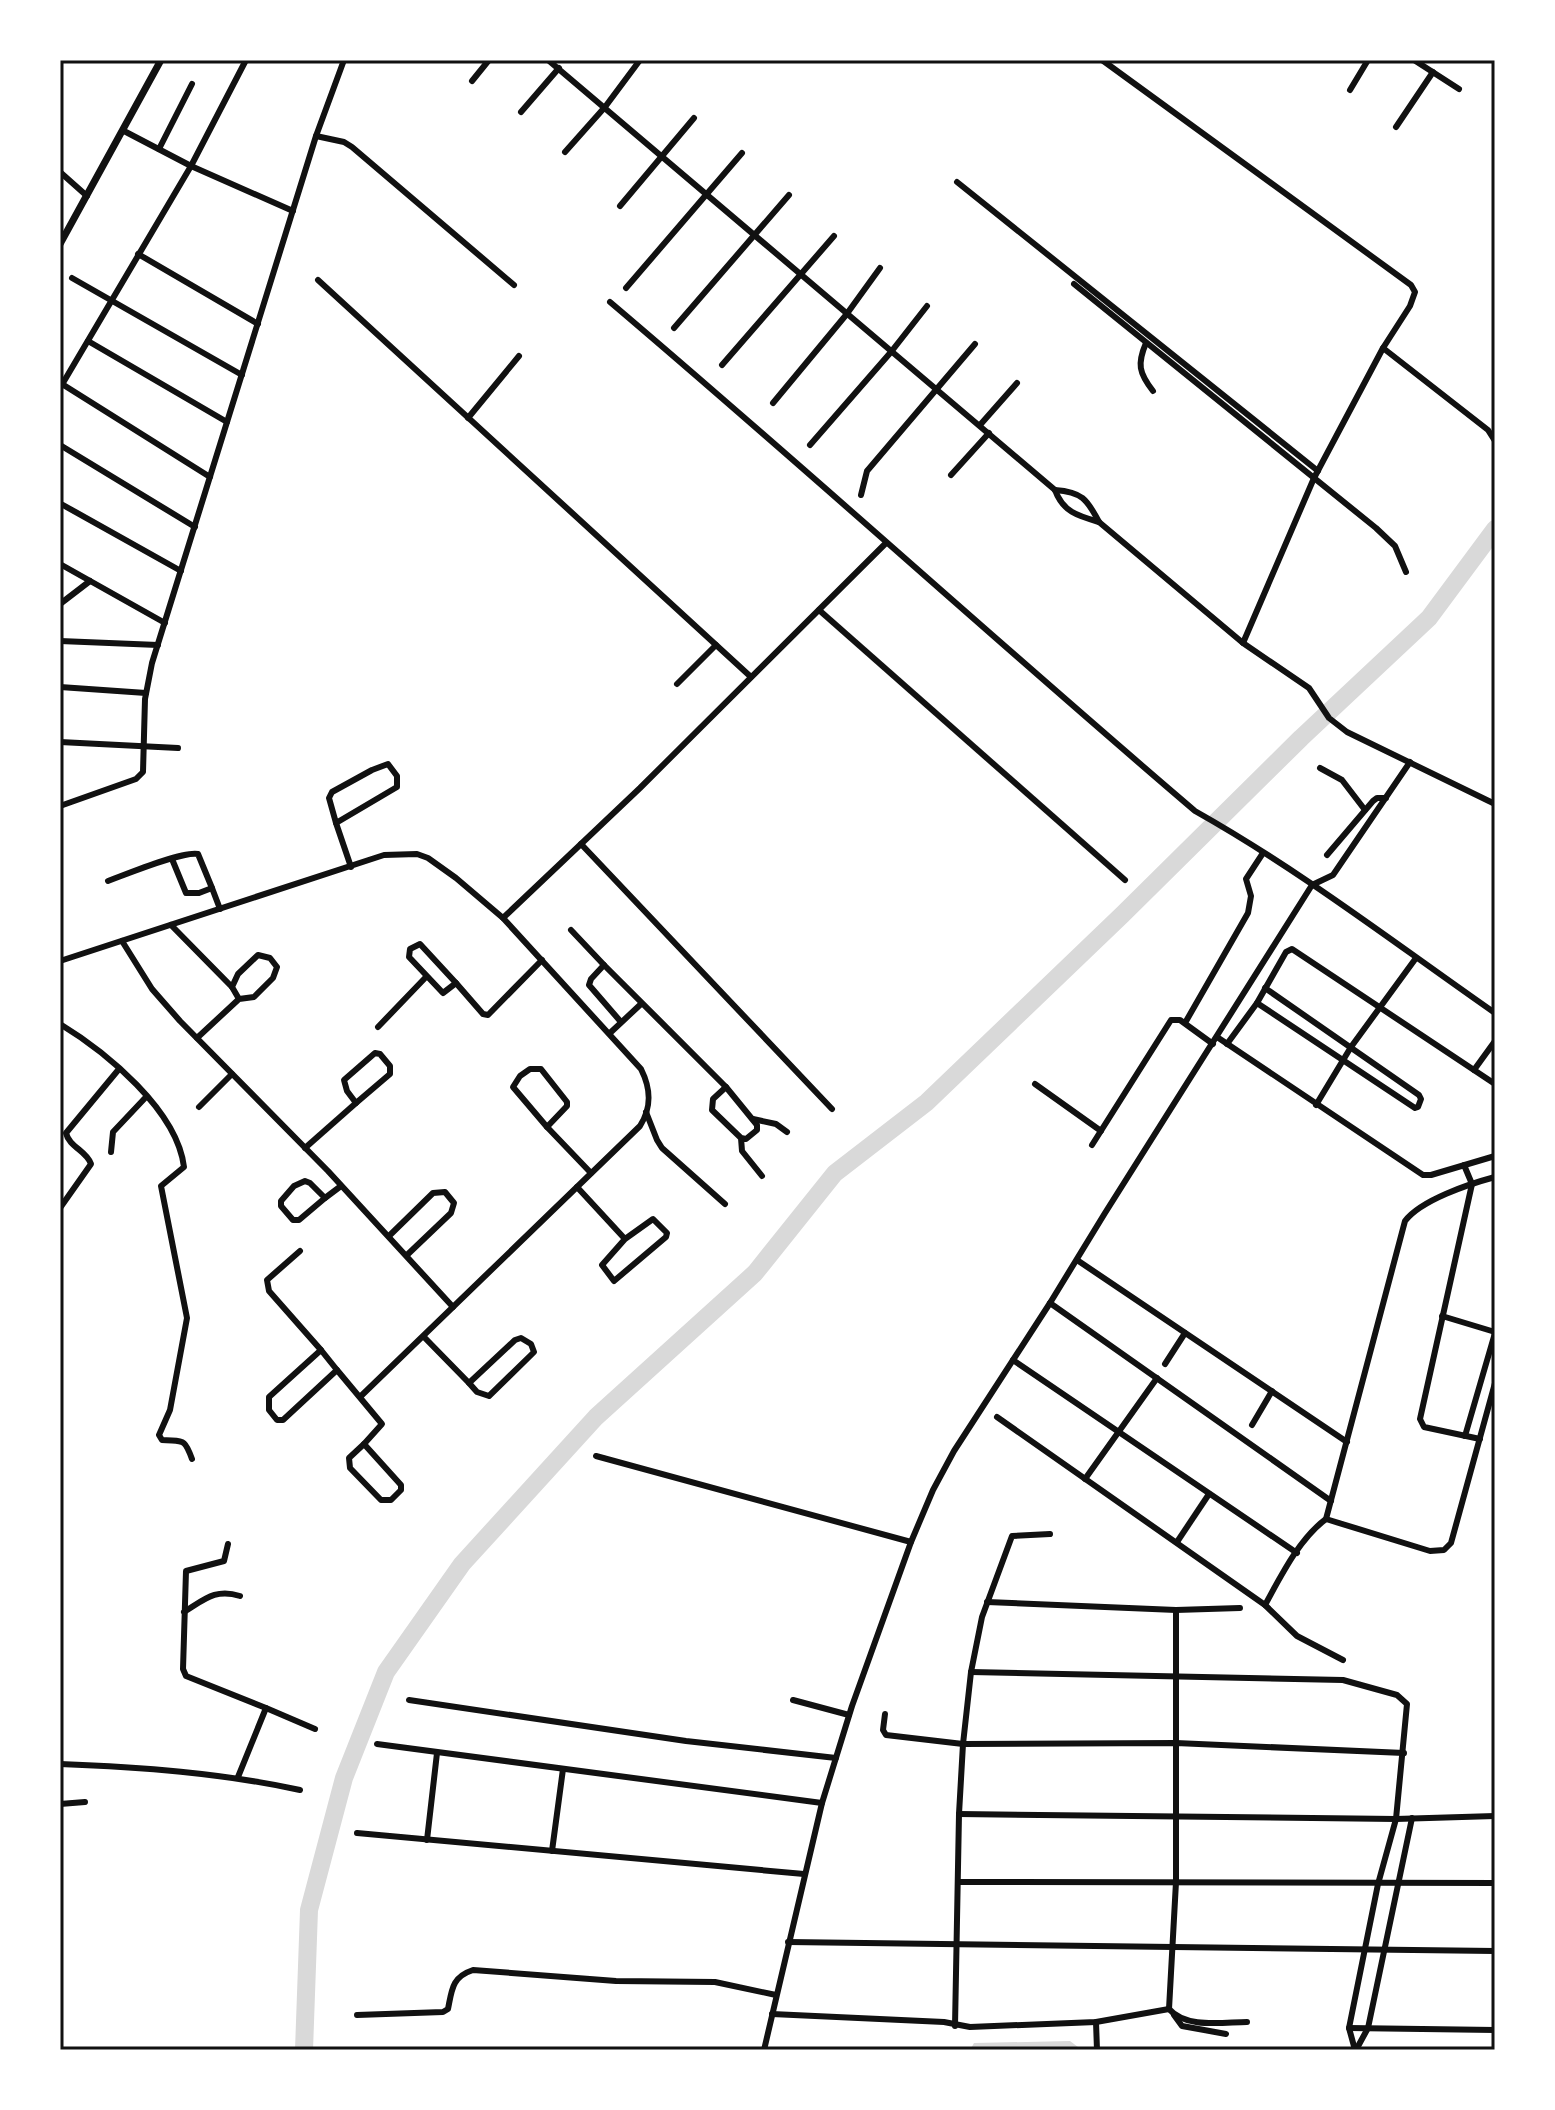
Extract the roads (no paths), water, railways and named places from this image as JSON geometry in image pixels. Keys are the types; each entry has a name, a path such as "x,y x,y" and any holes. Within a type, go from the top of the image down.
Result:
{"street":[{"path":"60,244 161,60"},
{"path":"210,477 61,386 191,166 246,60"},
{"path":"60,806 141,776 146,693 158,645 316,136 344,60"},
{"path":"472,81 489,60"},
{"path":"548,60 846,315 980,425 1055,490 1059,500 1073,514 1099,522"},
{"path":"565,152 605,107 640,60"},
{"path":"1102,60 1411,285 1415,292 1316,474 1243,643"},
{"path":"1350,90 1368,60"},
{"path":"1414,60 1459,89"},
{"path":"521,112 559,68"},
{"path":"1396,127 1433,72"},
{"path":"159,149 192,84"},
{"path":"620,206 694,118"},
{"path":"124,131 191,166 293,211"},
{"path":"316,136 344,142 352,147 514,285"},
{"path":"626,288 742,153"},
{"path":"60,172 87,196"},
{"path":"957,182 1316,474 1390,540 1406,572"},
{"path":"674,328 789,195"},
{"path":"722,365 834,236"},
{"path":"138,254 258,324"},
{"path":"773,403 846,315 880,268"},
{"path":"72,278 242,375"},
{"path":"318,280 751,677"},
{"path":"1074,284 1316,474"},
{"path":"610,302 751,421 886,543 1195,811 1313,884 1495,1013"},
{"path":"810,445 927,306"},
{"path":"88,341 227,422"},
{"path":"1146,343 1139,359 1139,369 1153,391"},
{"path":"861,495 867,471 975,344"},
{"path":"1383,348 1488,430 1495,441"},
{"path":"468,418 519,356"},
{"path":"980,425 1017,383"},
{"path":"951,475 989,433"},
{"path":"60,445 195,527"},
{"path":"1055,490 1073,491 1081,496 1089,503 1099,522 1243,643 1309,688 1329,718 1347,732 1495,804"},
{"path":"63,505 181,571"},
{"path":"503,918 886,543"},
{"path":"60,564 165,623"},
{"path":"60,604 90,581"},
{"path":"819,610 1125,880"},
{"path":"60,641 158,645"},
{"path":"677,684 716,645"},
{"path":"60,687 146,693"},
{"path":"60,742 178,748"},
{"path":"764,2050 822,1803 849,1715 911,1542 933,1490 954,1451 1313,884 1330,878 1410,762"},
{"path":"336,823 397,787 397,776 388,764 347,782 332,792 329,798 336,823 351,867"},
{"path":"1320,768 1342,780 1365,810"},
{"path":"1327,855 1377,798 1386,798"},
{"path":"581,844 832,1109"},
{"path":"108,881 193,852 198,854 220,909"},
{"path":"1185,1023 1248,913 1251,896 1246,879 1263,853"},
{"path":"60,961 384,855 417,854 452,875 503,918 641,1069 648,1083 649,1095 640,1126 361,1396"},
{"path":"172,859 186,893 199,893 212,888"},
{"path":"171,925 232,987 239,999"},
{"path":"571,930 726,1087 753,1119 757,1130 746,1139 741,1138 712,1110 713,1099 726,1087"},
{"path":"122,941 152,989 453,1307"},
{"path":"456,983 440,993 409,957 410,949 416,945 423,946 456,983 483,1014 488,1015 542,960"},
{"path":"1227,1044 1257,1003 1286,952 1292,949 1495,1084"},
{"path":"197,1038 239,999 254,997 277,973 274,962 263,954 258,955 238,974 232,987"},
{"path":"1316,1105 1351,1047 1416,958"},
{"path":"604,965 589,985 621,1022"},
{"path":"378,1027 426,977"},
{"path":"1257,1003 1415,1108 1418,1107 1419,1095 1265,988"},
{"path":"610,1033 641,1004"},
{"path":"1092,1145 1171,1020 1180,1020 1227,1044 1423,1175 1495,1156"},
{"path":"60,1024 119,1069 146,1097 175,1135 184,1167 161,1186 187,1318 170,1410 159,1435 162,1440 183,1441 192,1459"},
{"path":"1474,1070 1495,1041"},
{"path":"305,1148 390,1074 390,1066 380,1054 369,1056 344,1080 347,1091 356,1103"},
{"path":"60,1208 91,1164 90,1159 68,1140 66,1133 119,1069"},
{"path":"547,1127 567,1106 567,1102 541,1069 530,1069 520,1076 513,1087 515,1092 547,1127 591,1173"},
{"path":"199,1107 232,1074"},
{"path":"1035,1084 1101,1131"},
{"path":"111,1152 113,1132 146,1097"},
{"path":"646,1112 662,1148 725,1204"},
{"path":"753,1119 776,1124 787,1132"},
{"path":"741,1138 742,1151 762,1176"},
{"path":"1464,1165 1472,1184 1421,1424 1480,1439"},
{"path":"1265,1605 1313,1529 1326,1519 1405,1221 1417,1208 1495,1177"},
{"path":"325,1198 305,1181 294,1186 281,1201 281,1206 293,1220 299,1220 341,1186"},
{"path":"577,1187 625,1239"},
{"path":"389,1236 433,1193 445,1192 454,1203 451,1213 407,1255"},
{"path":"653,1219 667,1233 614,1281 602,1265 625,1239 653,1219"},
{"path":"300,1251 267,1280 266,1285 382,1424 349,1458 350,1468 381,1500 391,1500 401,1490 401,1485 364,1444"},
{"path":"1077,1260 1347,1442"},
{"path":"1050,1303 1331,1501"},
{"path":"1442,1316 1495,1332 1465,1436"},
{"path":"1165,1364 1185,1333"},
{"path":"424,1337 469,1383 484,1396 489,1396 534,1352 531,1344 521,1338 515,1340 469,1383"},
{"path":"321,1350 269,1397 267,1405 272,1415 283,1420 337,1370"},
{"path":"1013,1360 1297,1553"},
{"path":"1085,1479 1157,1378"},
{"path":"1326,1519 1430,1551 1444,1550 1451,1543 1495,1383"},
{"path":"1252,1425 1272,1391"},
{"path":"997,1417 1265,1605 1297,1636 1343,1660"},
{"path":"596,1456 911,1542"},
{"path":"1177,1542 1209,1494"},
{"path":"955,2026 959,1814 971,1672 987,1602 1012,1536 1050,1534"},
{"path":"228,1544 224,1561 186,1571 183,1669 186,1676 315,1729"},
{"path":"184,1612 214,1593 240,1596"},
{"path":"987,1602 1176,1610 1240,1608"},
{"path":"1176,1610 1176,1882 1172,2012 1182,2026 1226,2034"},
{"path":"971,1672 1343,1680 1397,1695 1407,1704 1396,1819 1378,1884 1349,2028 1356,2050"},
{"path":"409,1700 686,1741 836,1758"},
{"path":"793,1700 849,1715"},
{"path":"238,1777 266,1708"},
{"path":"885,1714 883,1730 886,1735 963,1744 1176,1743 1404,1753"},
{"path":"377,1744 822,1803"},
{"path":"427,1840 437,1753"},
{"path":"60,1764 238,1777 300,1790"},
{"path":"552,1851 563,1769"},
{"path":"60,1804 85,1802"},
{"path":"959,1814 1396,1819 1495,1816"},
{"path":"1356,2050 1368,2028 1412,1818"},
{"path":"357,1833 804,1874"},
{"path":"959,1882 1495,1883"},
{"path":"788,1942 1495,1951"},
{"path":"357,2015 443,2012 448,2009 453,1983 461,1974 473,1970 616,1981 715,1982 776,1995"},
{"path":"772,2014 944,2022 955,2026 1096,2022 1172,2012 1192,2021 1247,2022"},
{"path":"1096,2022 1097,2050"},
{"path":"1349,2028 1495,2030"}],"waterway":[{"path":"304,2050 309,1910 344,1778 386,1672 462,1564 596,1417 755,1273 835,1173 927,1102 1301,738 1429,618 1495,529"}]}
